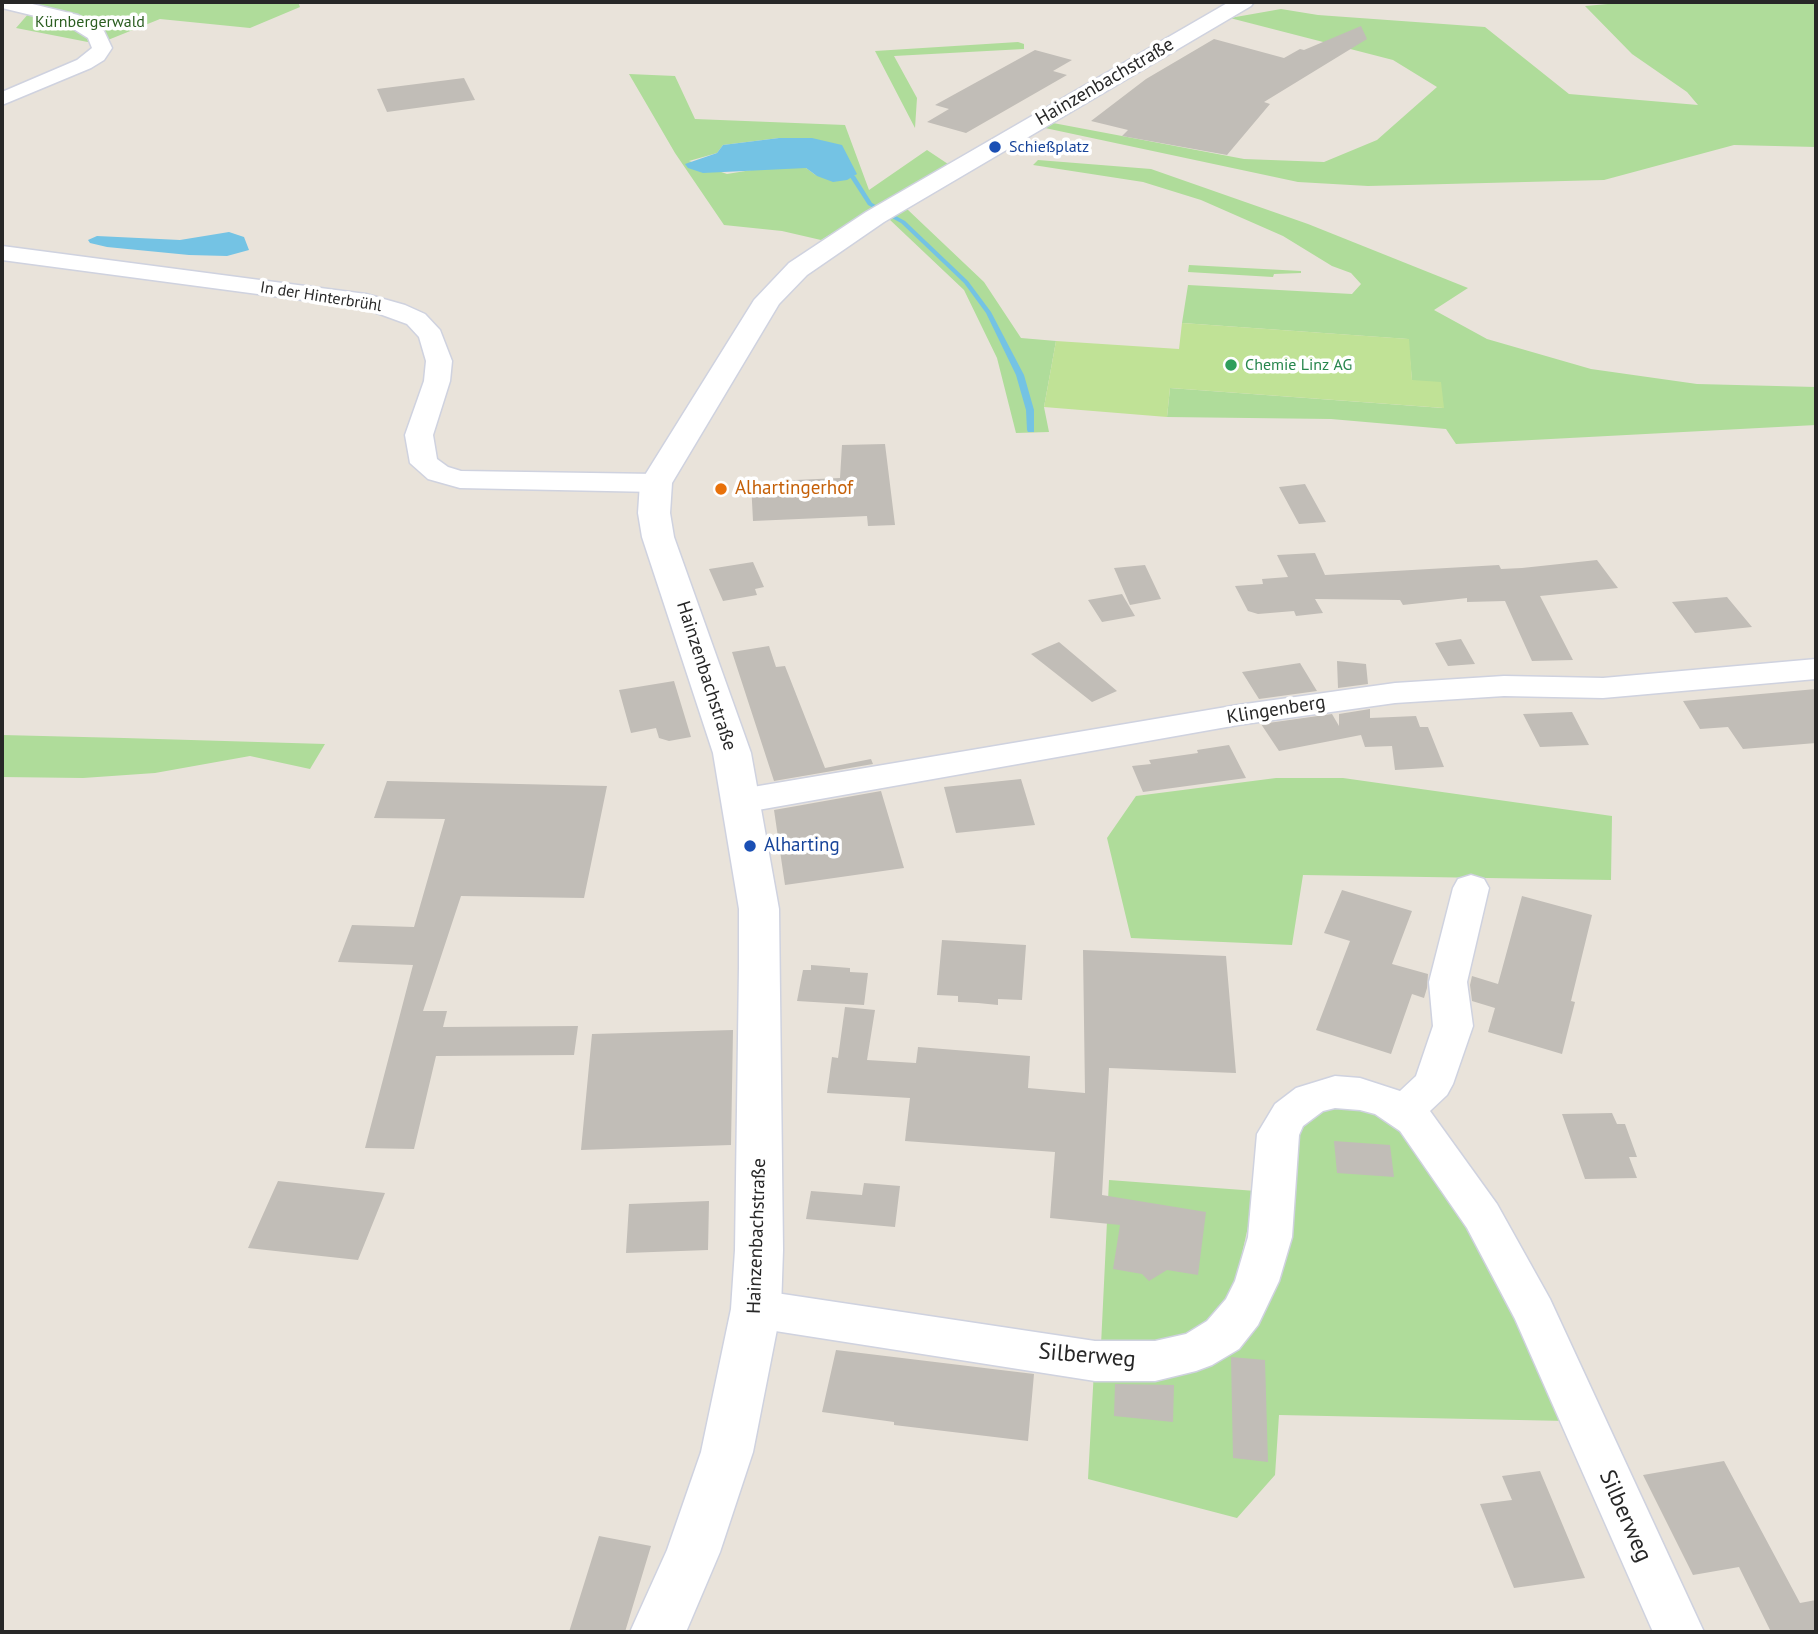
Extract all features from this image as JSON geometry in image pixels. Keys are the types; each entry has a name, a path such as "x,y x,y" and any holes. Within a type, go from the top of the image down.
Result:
{"street":[{"path":"2,2 71,19 97,35 102,48 97,56 84,64 2,99"},
{"name":"Hainzenbachstraße","path":"659,1632 693,1552 727,1452 756,1309 759,1237 759,909 732,752 658,537 654,513 656,483 768,300 798,269 875,217 1244,2"},
{"name":"In der Hinterbrühl","path":"2,253 366,302 397,310 416,319 431,335 439,361 437,381 419,435 424,463 438,473 460,479 656,483"},
{"name":"Klingenberg","path":"741,802 1238,715 1395,693 1504,686 1603,688 1816,668"},
{"path":"1402,1112 1433,1084 1453,1026 1448,982 1471,888"},
{"name":"Silberweg","path":"756,1309 1095,1361 1155,1361 1196,1351 1223,1335 1242,1312 1257,1281 1270,1237 1278,1134 1289,1115 1311,1099 1335,1092 1360,1094 1389,1103 1413,1120 1482,1216 1534,1312 1679,1632"}],"green space":[{"name":"Kürnbergerwald","path":"31,2 298,2 300,7 250,28 160,19 98,44 16,28 36,5"},
{"path":"1631,2 1816,2 1816,147 1734,145 1604,180 1368,186 1298,182 1045,128 1053,123 1244,159 1324,162 1377,140 1437,87 1393,60 1230,18 1281,9 1318,15 1485,27 1569,94 1698,105 1687,92 1632,54 1585,6"},
{"path":"1018,42 1024,44 1024,49 894,56 917,98 915,128 875,51"},
{"path":"629,74 675,76 695,119 845,125 869,190 927,150 948,164 821,240 782,231 724,225 675,153","holes":["779,138 817,176 806,168 764,168 727,174 689,161 717,153 723,145"]},
{"path":"1038,160 1151,169 1308,224 1468,288 1434,310 1487,339 1591,369 1697,384 1816,387 1816,425 1456,444 1446,429 1331,419 1167,417 1170,388 1443,408 1412,380 1408,339 1182,323 1188,285 1352,294 1361,284 1351,273 1332,266 1283,236 1201,200 1143,182 1033,165"},
{"path":"907,209 984,282 1021,338 1056,341 1044,407 1049,432 1016,433 997,358 964,290 889,219"},
{"path":"1189,265 1301,273 1274,274 1273,277 1188,272"},
{"name":"Chemie Linz AG","path":"1182,323 1409,339 1412,380 1441,382 1444,408 1170,388 1167,417 1044,407 1056,341 1179,349"},
{"path":"2,735 325,744 310,769 250,756 155,773 83,778 2,777"},
{"path":"1276,778 1343,778 1612,816 1611,880 1303,875 1292,945 1131,938 1107,838 1136,796"},
{"path":"1334,1104 1359,1106 1388,1118 1407,1134 1466,1212 1567,1421 1279,1415 1275,1475 1237,1518 1088,1479 1094,1370 1225,1351 1295,1128"},
{"path":"1109,1180 1256,1191 1237,1276 1221,1307 1201,1329 1175,1343 1101,1345"}],"water":[{"path":"779,138 812,138 842,145 857,174 847,180 833,182 806,168 703,173 688,168 685,164 717,153 723,145"},
{"path":"229,232 244,237 249,250 227,256 189,255 107,247 90,243 88,240 97,236 180,240"}],"building":[{"path":"1361,26 1367,39 1264,102 1270,104 1227,155 1122,136 1128,130 1091,121 1146,79 1214,39 1284,58 1300,49 1304,50"},
{"path":"1035,50 1072,60 1053,71 1067,75 966,133 927,122 949,109 935,105"},
{"path":"464,78 475,100 387,112 377,89"},
{"path":"885,444 895,525 868,526 867,516 753,521 751,482 840,478 842,445"},
{"path":"1305,484 1326,522 1299,524 1279,487"},
{"path":"1315,553 1325,575 1499,565 1501,569 1522,568 1597,560 1618,588 1540,596 1573,660 1532,661 1505,601 1467,602 1467,598 1403,605 1400,600 1315,599 1323,613 1296,616 1294,611 1258,614 1248,611 1235,586 1263,584 1262,579 1288,577 1277,555"},
{"path":"753,562 764,587 755,589 757,595 723,601 709,569"},
{"path":"1145,565 1161,599 1130,605 1114,568"},
{"path":"1122,594 1135,616 1102,622 1088,600"},
{"path":"1727,597 1752,627 1695,633 1672,602"},
{"path":"1461,639 1475,664 1448,666 1435,643"},
{"path":"1059,642 1117,691 1092,702 1031,654"},
{"path":"769,646 776,667 785,666 825,768 871,759 873,764 774,781 732,652"},
{"path":"1337,661 1366,664 1368,684 1338,688"},
{"path":"1300,663 1317,691 1259,699 1242,672"},
{"path":"674,681 691,737 669,741 659,738 656,728 631,733 619,690"},
{"path":"1816,689 1816,743 1743,749 1728,727 1700,729 1683,701"},
{"path":"1370,709 1370,718 1416,716 1420,727 1428,727 1444,767 1395,770 1392,746 1365,747 1361,735 1279,751 1261,724 1332,714 1339,726 1339,714"},
{"path":"1572,712 1589,745 1540,747 1523,714"},
{"path":"1229,745 1246,778 1143,792 1132,766 1151,764 1149,760 1198,753 1197,750"},
{"path":"1021,779 1035,825 956,833 944,787"},
{"path":"387,781 607,786 584,898 461,896 423,1011 447,1011 443,1027 578,1026 574,1055 436,1056 414,1149 365,1148 413,965 338,962 352,925 414,927 445,819 374,818"},
{"path":"881,791 904,868 785,885 774,810"},
{"path":"1342,890 1412,911 1392,964 1428,974 1427,988 1424,998 1412,994 1391,1054 1316,1030 1350,941 1324,933"},
{"path":"1522,896 1592,915 1571,1001 1575,1002 1562,1054 1488,1032 1495,1008 1472,1001 1472,976 1498,984"},
{"path":"942,940 1026,945 1022,1000 998,999 998,1005 958,1002 958,996 937,995"},
{"path":"1083,950 1226,956 1236,1073 1109,1068 1102,1195 1206,1212 1198,1275 1167,1270 1149,1281 1142,1274 1113,1269 1120,1225 1050,1218 1055,1152 905,1141 910,1098 827,1093 832,1057 838,1058 845,1007 875,1010 867,1060 916,1063 918,1047 1030,1056 1028,1088 1085,1093"},
{"path":"811,965 850,968 850,972 868,973 864,1005 797,1001 803,970 811,970"},
{"path":"733,1030 731,1145 581,1150 592,1034"},
{"path":"1612,1113 1617,1124 1625,1124 1637,1157 1629,1157 1637,1178 1585,1179 1562,1114"},
{"path":"1334,1141 1390,1145 1394,1177 1337,1173"},
{"path":"278,1181 385,1193 358,1260 248,1248"},
{"path":"864,1183 900,1186 895,1227 806,1219 811,1191 862,1195"},
{"path":"709,1201 708,1250 626,1253 629,1204"},
{"path":"836,1350 1034,1374 1028,1441 894,1425 894,1422 822,1412"},
{"path":"1231,1357 1265,1360 1268,1462 1233,1458"},
{"path":"1115,1384 1174,1385 1173,1422 1114,1416"},
{"path":"1724,1461 1800,1603 1816,1600 1816,1632 1771,1632 1739,1567 1693,1575 1643,1475"},
{"path":"1540,1471 1585,1578 1514,1588 1480,1504 1512,1500 1502,1476"},
{"path":"599,1536 651,1546 625,1632 569,1632"}],"waterway":[{"path":"853,177 870,204 903,222 966,282 989,313 1020,375 1030,410 1031,430"}],"place":[{"name":"Schießplatz","path":"995,147"},
{"name":"Chemie Linz AG","path":"1231,365"},
{"name":"Alhartingerhof","path":"721,489"},
{"name":"Alharting","path":"750,846"}]}
